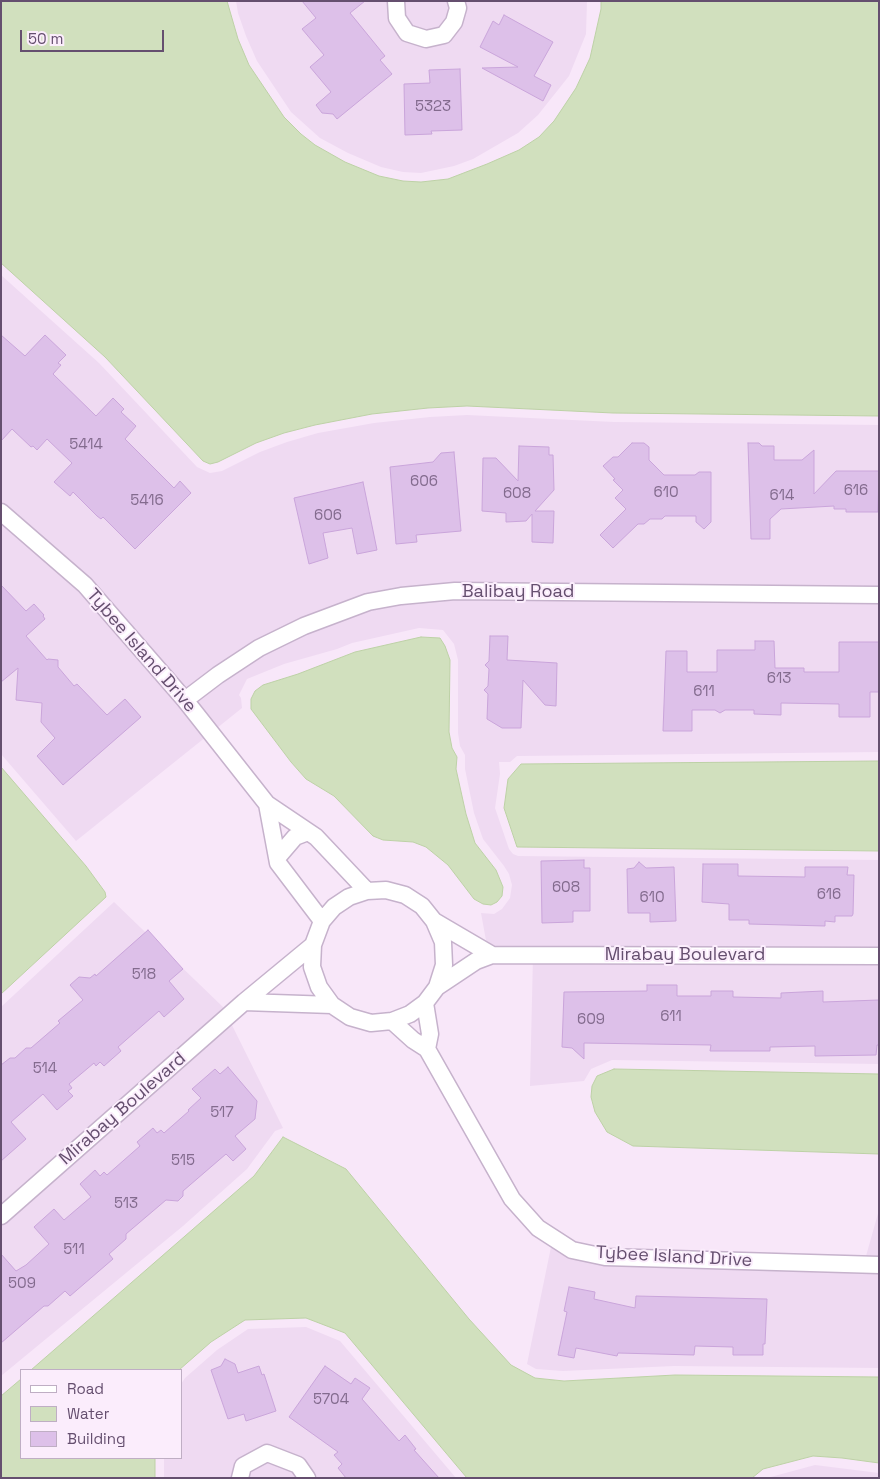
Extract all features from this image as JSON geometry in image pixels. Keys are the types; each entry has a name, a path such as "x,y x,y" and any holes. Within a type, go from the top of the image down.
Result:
{"street":[{"path":"396,1 397,18 407,33 426,39 444,35 454,22 458,8 456,1"},
{"name":"Tybee Island Drive","path":"1,512 85,585 185,700 266,804 316,837 366,891"},
{"name":"Balibay Road","path":"185,700 259,648 304,626 368,602 401,596 455,591 879,594"},
{"name":"Tybee Island Drive","path":"266,804 278,863 322,921"},
{"path":"277,858 286,845 295,837 308,832"},
{"name":"Mirabay Boulevard","path":"386,890 405,896 422,906 434,921 443,942 444,965 437,987 426,1003 410,1014 392,1021 371,1023 350,1017 332,1004 319,987 312,967 313,945 322,921 334,907 349,897 366,891 386,890"},
{"name":"Mirabay Boulevard","path":"434,921 492,955"},
{"name":"Mirabay Boulevard","path":"1,1216 244,1002 313,945"},
{"name":"Mirabay Boulevard","path":"437,987 476,961 492,955 879,956"},
{"path":"244,1002 332,1004"},
{"path":"426,1003 430,1034 428,1049"},
{"name":"Tybee Island Drive","path":"392,1021 413,1040 428,1049 512,1199 538,1228 572,1250 605,1257 879,1265"},
{"path":"240,1478 243,1466 267,1453 298,1465 307,1478"}],"shaded area":[{"path":"236,1 587,1 586,34 569,76 538,115 518,133 473,159 454,166 421,173 403,172 381,167 348,153 320,138 291,112 257,61 246,36"},
{"path":"1,275 99,363 197,467 210,473 222,471 260,452 287,442 318,433 374,423 430,417 467,415 614,422 879,425 879,752 517,756 510,762 499,762 500,774 495,808 509,849 518,856 879,860 879,1064 612,1060 591,1069 584,1081 530,1086 533,956 489,957 481,913 494,914 502,909 510,898 512,885 509,874 504,866 483,839 474,813 465,769 465,755 460,746 458,733 458,660 454,644 443,630 419,628 352,643 284,664 247,679 239,695 242,708 76,841 1,754"},
{"path":"114,902 223,1007 283,1128 275,1131 247,1169 183,1226 1,1376 1,1007"},
{"path":"879,1210 879,1368 674,1366 563,1371 536,1369 527,1364 551,1247 866,1256"},
{"path":"306,1327 340,1341 456,1478 164,1478 164,1459 182,1459 182,1382 217,1350 248,1329"},
{"path":"815,1465 879,1473 879,1478 767,1478"}],"water":[{"path":"1,1 227,1 238,39 249,65 284,117 301,134 315,145 345,162 379,176 403,181 421,182 448,179 519,150 539,137 554,121 576,88 590,58 601,9 601,1 879,1 879,416 613,413 467,406 428,408 372,414 315,425 256,443 218,462 210,464 203,461 105,357 1,263"},
{"path":"421,637 440,638 450,660 449,732 452,748 457,757 456,769 466,814 475,843 496,870 503,887 502,896 491,905 483,904 474,899 448,865 426,847 413,842 383,840 373,836 334,796 306,779 251,709 251,699 255,691 263,685 355,652"},
{"path":"879,761 879,851 517,847 504,808 508,779 521,764"},
{"path":"1,767 86,866 105,892 106,897 1,994"},
{"path":"614,1069 879,1074 879,1154 633,1146 607,1132 595,1112 591,1097 592,1086 597,1076"},
{"path":"283,1137 346,1169 469,1319 511,1365 535,1378 564,1381 675,1375 879,1377 879,1463 813,1456 763,1469 752,1478 467,1478 345,1333 306,1318 245,1320 211,1342 180,1369 32,1369 254,1176"},
{"path":"20,1380 20,1459 155,1459 155,1478 1,1478 1,1396"}],"building":[{"path":"302,1 365,1 350,13 385,56 380,60 392,74 337,119 333,114 322,113 316,105 331,92 310,67 324,55 302,29 316,18"},
{"path":"504,15 553,42 534,76 551,85 543,101 482,68 518,67 480,47 493,21 499,25"},
{"path":"460,69 462,130 431,131 432,134 405,135 404,84 430,83 429,70"},
{"path":"1,335 25,356 45,335 66,355 58,363 61,365 53,374 96,416 113,398 124,409 121,412 136,426 125,439 174,488 180,481 191,493 135,549 103,517 101,519 97,516 73,492 70,496 54,482 72,463 47,439 37,450 33,446 31,447 12,429 1,441"},
{"path":"632,443 644,443 649,447 649,460 664,475 695,475 699,472 711,472 711,522 704,529 696,522 696,516 665,516 662,519 650,519 644,524 638,524 613,548 600,535 626,509 615,498 623,490 603,466 613,457 618,457"},
{"path":"748,443 774,446 774,460 802,460 814,450 814,494 836,471 879,471 878,512 846,512 846,509 834,509 834,506 781,509 770,519 770,539 751,539"},
{"path":"519,446 549,447 549,455 553,455 554,490 535,511 554,511 553,543 532,542 532,514 526,521 506,522 506,513 482,511 483,458 496,458 518,481"},
{"path":"454,452 461,531 416,535 417,542 396,544 390,467 433,462 441,453"},
{"path":"363,482 377,550 357,554 352,528 323,533 328,558 309,564 294,498"},
{"path":"1,585 26,611 34,604 44,615 45,619 26,636 47,660 58,660 58,667 74,686 77,684 107,715 125,699 141,717 63,785 37,756 55,738 41,722 42,703 16,700 18,668 1,682"},
{"path":"490,636 508,636 507,660 557,663 556,706 545,705 523,680 521,728 502,728 487,719 488,694 484,690 488,686 489,669 485,665 489,661"},
{"path":"755,641 774,641 775,668 804,668 804,672 839,672 839,642 879,642 879,692 870,692 870,717 839,717 839,704 781,703 781,715 754,714 754,710 725,710 720,713 715,710 692,710 692,731 663,731 666,651 687,651 687,672 717,672 717,650 755,650"},
{"path":"584,860 584,868 590,868 590,911 573,911 573,922 542,923 541,861"},
{"path":"639,862 646,868 674,867 676,921 650,922 650,913 628,913 627,869 634,868"},
{"path":"703,864 738,864 738,876 805,877 805,867 848,867 847,875 854,875 853,914 852,916 835,916 835,922 825,921 825,926 749,924 749,920 729,920 729,904 702,902"},
{"path":"148,930 183,969 169,981 184,999 164,1017 159,1011 118,1047 121,1051 104,1066 100,1062 96,1066 94,1063 69,1084 72,1088 68,1091 73,1096 57,1110 43,1094 11,1122 26,1139 1,1161 1,1065 10,1058 15,1058 26,1048 31,1048 60,1023 58,1021 83,1000 70,985 79,977 90,978 95,974 96,976"},
{"path":"647,985 677,985 677,996 711,996 711,991 733,991 733,997 781,998 781,993 823,991 823,1002 879,1000 879,1045 877,1045 876,1055 815,1056 815,1046 770,1047 770,1051 710,1051 711,1045 584,1043 584,1059 572,1048 562,1047 564,992 647,991"},
{"path":"228,1067 257,1101 255,1119 235,1136 246,1149 233,1161 226,1154 183,1191 183,1196 178,1201 166,1200 126,1234 126,1239 109,1254 113,1259 70,1296 65,1291 48,1306 44,1306 1,1343 1,1254 16,1271 26,1265 49,1244 34,1227 54,1209 64,1220 91,1197 80,1184 95,1170 100,1176 104,1172 107,1175 140,1146 137,1142 153,1128 157,1133 161,1130 164,1133 201,1098 192,1089 215,1069 220,1074"},
{"path":"569,1287 595,1292 594,1299 635,1308 636,1296 767,1299 763,1355 733,1355 733,1347 695,1346 694,1355 618,1353 617,1356 576,1348 574,1358 558,1355 567,1312 564,1311"},
{"path":"225,1359 235,1364 238,1373 259,1366 262,1375 264,1374 276,1411 246,1421 244,1414 228,1419 211,1370 221,1366"},
{"path":"325,1366 351,1384 355,1378 370,1388 362,1399 399,1441 405,1435 416,1449 414,1450 439,1478 346,1478 338,1468 342,1464 334,1455 338,1452 289,1417"}]}
